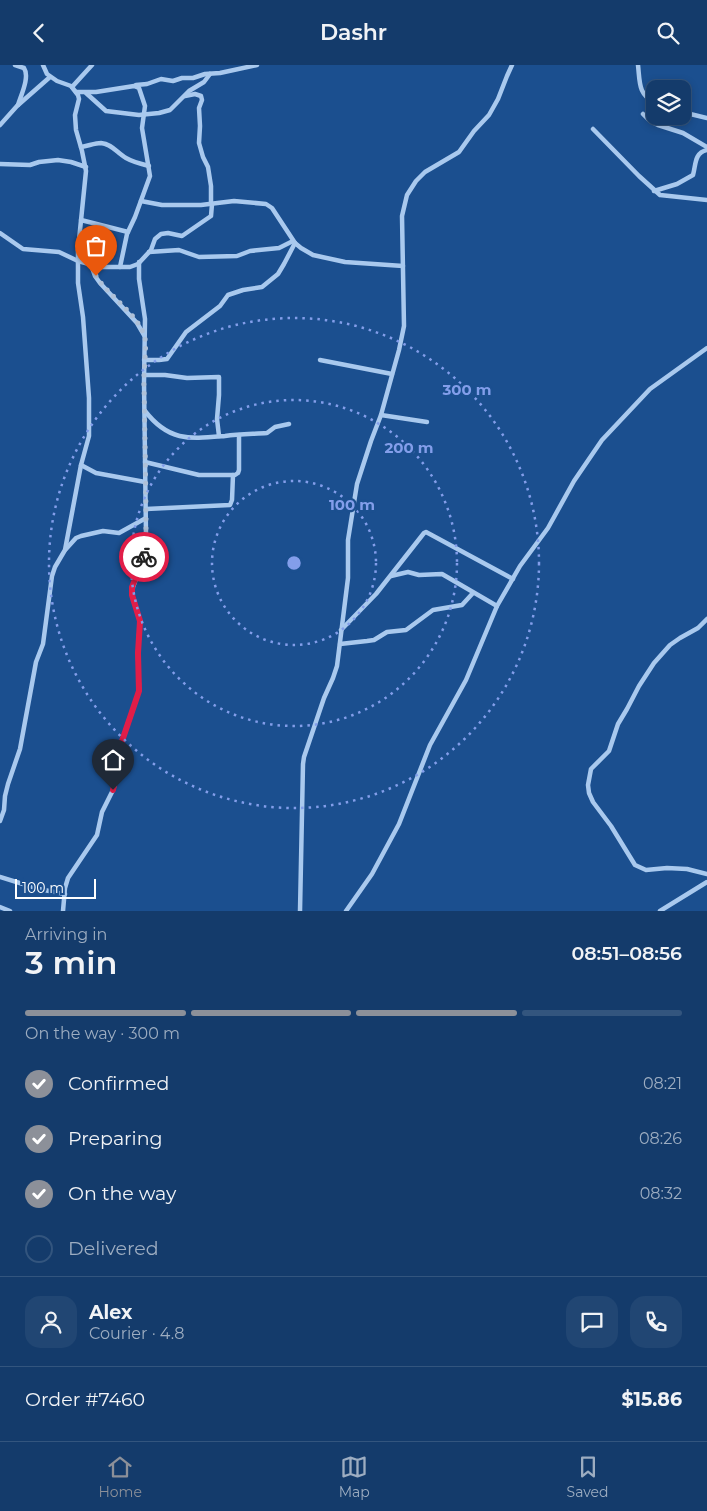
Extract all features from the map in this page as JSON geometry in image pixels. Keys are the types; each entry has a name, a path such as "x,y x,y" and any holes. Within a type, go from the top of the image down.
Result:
{"street":[{"path":"15,65 24,68 26,73 17,107"},
{"path":"43,65 50,77 74,90 85,92 147,84 161,79 173,81 193,78 257,65"},
{"path":"74,90 92,65"},
{"path":"300,911 304,757 336,666 348,578 348,540 357,484 382,415 404,326 402,216 404,205 410,190 425,172 456,154 495,105 512,65"},
{"path":"638,65 642,92 646,98"},
{"path":"85,92 106,111 144,115 169,111 191,89 204,82 210,74"},
{"path":"0,125 50,77"},
{"path":"120,267 128,232 150,175 142,128 145,106 139,87 134,85"},
{"path":"65,550 81,465 88,443 90,417 83,317 78,283 78,261 86,167 75,124 79,99 74,90"},
{"path":"0,233 23,249 58,252 78,261 100,267 133,266 149,252 158,236 164,233 184,235 211,216 211,186 208,167 199,143 199,108 202,100 201,96 195,94 183,96"},
{"path":"691,114 707,118"},
{"path":"643,115 658,125 688,136 707,149 701,152 694,163 695,173 693,175 677,184 654,191"},
{"path":"593,129 654,191 664,196 707,200"},
{"path":"81,147 102,143 113,148 123,157 149,166"},
{"path":"0,164 30,165 39,162 65,160 86,167"},
{"path":"141,201 162,205 212,204 234,201 268,205 294,242 314,255 345,262 402,266"},
{"path":"82,220 128,232"},
{"path":"149,252 178,250 199,257 237,256 250,251 282,247 294,242"},
{"path":"144,359 167,359 186,332 220,306 228,295 243,290 263,287 280,272 294,242"},
{"path":"63,911 66,883 98,835 102,812 113,790 119,750 139,691 138,653 140,621 132,595 132,587 145,556 146,509 145,339 139,262"},
{"path":"91,265 100,283 137,323 145,339"},
{"path":"346,911 372,874 400,824 430,745 466,680 497,607 520,566 548,528 574,481 602,440 656,384 707,348"},
{"path":"320,360 392,374"},
{"path":"144,375 187,378 219,377 220,395 217,419 219,436"},
{"path":"144,410 157,424 171,434 184,437 205,439 219,436 267,433 275,427 289,424"},
{"path":"382,415 427,422"},
{"path":"145,463 199,475 233,475 239,471 239,435"},
{"path":"81,465 96,473 145,482"},
{"path":"146,509 230,505 233,475"},
{"path":"0,821 4,810 8,784 20,749 36,662 43,644 54,567 65,550 81,535 103,531 119,533 146,518"},
{"path":"340,631 364,609 426,532 513,579"},
{"path":"390,577 408,572 419,575 442,574 497,607"},
{"path":"340,643 367,641 387,632 406,630 433,610 462,605 473,593"},
{"path":"707,619 698,628 670,645 654,663 618,724 609,751 591,769 588,785 593,802 611,826 635,865 646,870 687,869 707,874"},
{"path":"0,877 39,889 64,894"},
{"path":"660,911 707,883"},
{"path":"0,907 10,911"}],"way so far":[{"path":"96,276 104,288 137,323 145,339 146,547 144,557"}],"route":[{"path":"113,790 116,781 119,750 139,691 138,653 140,621 133,601 132,587 144,557"}]}
